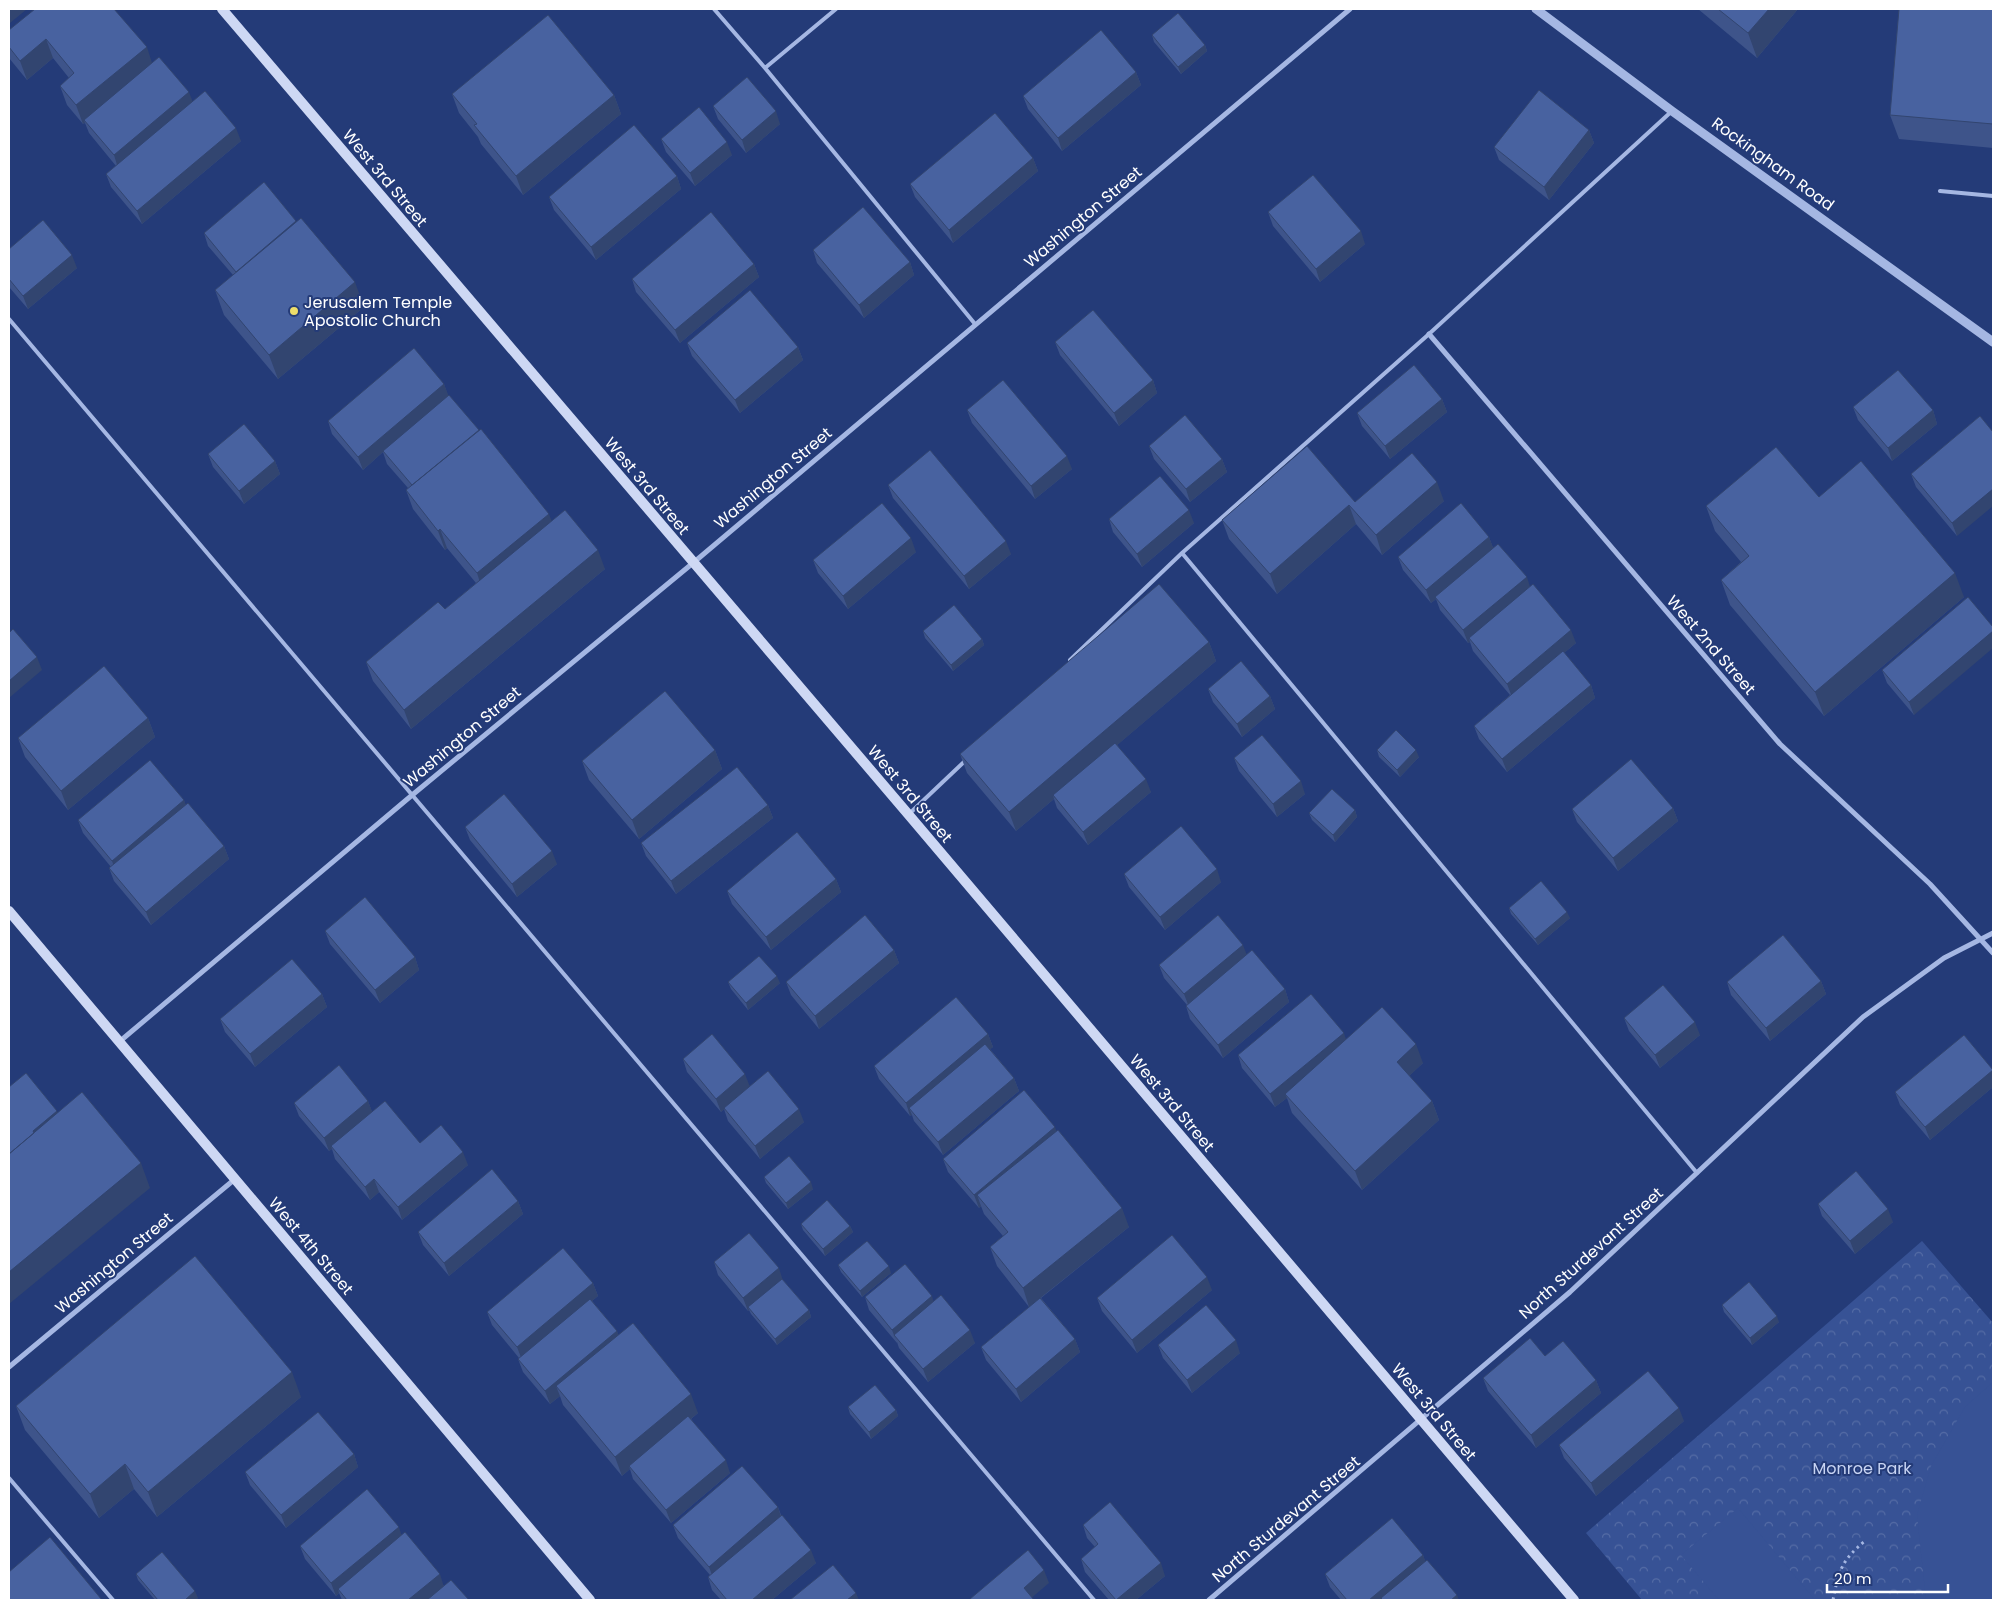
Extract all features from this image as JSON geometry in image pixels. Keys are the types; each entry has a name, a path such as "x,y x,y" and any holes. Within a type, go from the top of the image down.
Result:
{"main road":[{"name":"West 3rd Street","path":"222,9 1574,1600"},
{"name":"West 4th Street","path":"9,911 590,1600"}],"street":[{"name":"Washington Street","path":"119,1042 411,796 693,563 1350,9"},
{"name":"Rockingham Road","path":"1536,9 1672,111 1993,342"},
{"name":"West 2nd Street","path":"1429,334 1780,744 1930,884 1993,953"},
{"name":"North Sturdevant Street","path":"1209,1600 1570,1292 1863,1017 1944,958 1993,933"},
{"name":"Washington Street","path":"9,1367 235,1179"}],"lane":[{"path":"714,9 765,68 975,324"},
{"path":"765,68 836,9"},
{"path":"1067,663 1182,553 1429,334 1672,111"},
{"path":"1940,191 1993,196"},
{"path":"9,319 411,796 1094,1600"},
{"path":"1182,553 1697,1173"},
{"path":"908,814 973,752"},
{"path":"9,1478 113,1600"}],"path":[{"path":"1833,1600 1842,1567 1849,1554 1866,1540"}],"green space":[{"name":"Monroe Park","path":"1922,1241 1993,1323 1993,1600 1642,1600 1586,1533"},
{"path":"1993,1382 1993,1600 1926,1600 1917,1515 1931,1466 1965,1407"},
{"path":"1738,1508 1815,1600 1719,1600 1681,1555"}],"building":[{"path":"35,9 114,9 147,47 76,105 60,86 74,73 46,39 20,61 9,47 9,30"},
{"path":"1718,9 1769,9 1748,33"},
{"path":"1899,9 1993,9 1993,124 1890,115"},
{"path":"1178,13 1205,45 1178,67 1152,35"},
{"path":"548,15 614,95 516,176 474,125 477,124 452,94"},
{"path":"1101,30 1136,72 1058,138 1023,96"},
{"path":"159,57 189,92 114,155 84,120"},
{"path":"747,77 776,111 742,140 713,106"},
{"path":"1539,90 1589,130 1544,187 1494,147"},
{"path":"205,91 236,128 137,211 106,174"},
{"path":"699,107 727,142 690,173 661,139"},
{"path":"995,113 1033,158 949,230 910,184"},
{"path":"634,125 677,176 591,247 549,197"},
{"path":"1313,175 1361,231 1316,269 1268,212"},
{"path":"264,182 296,221 236,272 204,233"},
{"path":"863,207 910,262 859,305 813,250"},
{"path":"711,212 754,264 675,330 632,279"},
{"name":"Jerusalem Temple Apostolic Church","path":"301,218 355,282 269,355 215,290"},
{"path":"43,220 72,255 23,296 9,279 9,249"},
{"path":"750,290 798,347 735,400 687,343"},
{"path":"1093,310 1153,380 1114,413 1055,342"},
{"path":"414,348 444,384 358,457 328,421"},
{"path":"1414,365 1442,399 1385,446 1357,413"},
{"path":"1898,370 1933,410 1888,448 1853,407"},
{"path":"1003,380 1067,456 1031,486 967,410"},
{"path":"449,395 479,430 412,485 383,451"},
{"path":"1185,415 1222,459 1186,489 1149,446"},
{"path":"1980,416 1993,432 1993,489 1952,523 1911,474"},
{"path":"244,424 275,461 239,491 208,454"},
{"path":"481,429 549,514 477,573 440,529 438,531 406,490"},
{"path":"1307,446 1355,502 1412,453 1437,482 1376,535 1349,505 1270,574 1222,520"},
{"path":"1776,447 1819,497 1861,461 1955,573 1815,692 1721,580 1749,556 1706,506"},
{"path":"930,450 1006,541 964,576 888,485"},
{"path":"1160,476 1189,510 1137,554 1109,519"},
{"path":"882,503 911,538 843,596 813,560"},
{"path":"1461,503 1489,537 1426,590 1398,557"},
{"path":"565,510 598,550 404,710 366,662 438,602 445,609"},
{"path":"1498,544 1527,577 1463,630 1435,597"},
{"path":"1159,584 1209,642 1009,812 960,754"},
{"path":"1533,584 1571,630 1507,684 1469,638"},
{"path":"1968,597 1993,627 1993,631 1909,702 1882,670"},
{"path":"954,605 982,639 951,665 923,631"},
{"path":"13,629 37,657 9,681 9,633"},
{"path":"1563,651 1591,685 1502,759 1474,726"},
{"path":"1241,661 1270,696 1237,724 1208,689"},
{"path":"104,666 148,718 61,791 18,738"},
{"path":"665,691 715,750 632,820 582,761"},
{"path":"1396,730 1416,750 1397,770 1377,750"},
{"path":"1262,735 1301,781 1273,804 1234,758"},
{"path":"1115,743 1146,779 1083,832 1053,795"},
{"path":"1631,759 1673,808 1613,858 1572,809"},
{"path":"150,760 184,800 112,861 78,820"},
{"path":"737,767 768,805 671,881 641,843"},
{"path":"1332,789 1355,810 1333,835 1309,813"},
{"path":"504,794 552,851 512,884 465,827"},
{"path":"188,803 224,846 146,912 109,868"},
{"path":"1181,826 1217,869 1160,917 1124,874"},
{"path":"797,832 836,879 766,937 727,891"},
{"path":"1541,881 1567,912 1535,939 1509,908"},
{"path":"365,897 415,957 375,990 325,931"},
{"path":"865,915 894,950 815,1016 786,982"},
{"path":"1218,915 1243,945 1184,994 1159,965"},
{"path":"1783,935 1821,981 1766,1028 1727,982"},
{"path":"1252,950 1285,989 1218,1045 1186,1006"},
{"path":"759,956 777,976 746,1003 728,982"},
{"path":"292,959 322,994 250,1054 220,1019"},
{"path":"1663,985 1695,1022 1655,1055 1624,1018"},
{"path":"1311,994 1344,1033 1270,1094 1238,1055"},
{"path":"956,997 988,1034 906,1103 874,1066"},
{"path":"1382,1007 1416,1044 1397,1062 1432,1101 1355,1171 1285,1094"},
{"path":"712,1034 745,1074 716,1099 683,1059"},
{"path":"1964,1035 1993,1070 1925,1127 1895,1092"},
{"path":"985,1044 1014,1078 938,1142 909,1108"},
{"path":"339,1065 368,1101 324,1138 294,1103"},
{"path":"768,1071 799,1109 755,1146 724,1108"},
{"path":"26,1073 57,1111 9,1154 9,1087"},
{"path":"1024,1090 1055,1127 974,1195 943,1159"},
{"path":"82,1092 141,1163 9,1272 9,1154"},
{"path":"385,1101 420,1143 441,1125 463,1152 398,1207 374,1179 365,1187 331,1146"},
{"path":"1058,1130 1122,1208 1023,1288 990,1247 1008,1232 977,1195"},
{"path":"789,1156 811,1182 786,1203 764,1177"},
{"path":"492,1169 518,1201 444,1263 418,1232"},
{"path":"1856,1171 1888,1209 1850,1241 1818,1204"},
{"path":"827,1200 850,1226 823,1249 801,1224"},
{"path":"749,1233 779,1268 743,1298 714,1262"},
{"path":"1172,1235 1207,1277 1132,1340 1097,1298"},
{"path":"867,1241 889,1266 860,1291 838,1265"},
{"path":"563,1248 593,1283 517,1347 487,1312"},
{"path":"195,1256 292,1372 148,1492 125,1464 90,1494 16,1406"},
{"path":"905,1264 932,1296 892,1330 865,1297"},
{"path":"782,1279 809,1310 775,1339 748,1307"},
{"path":"1749,1282 1777,1316 1750,1338 1722,1305"},
{"path":"941,1295 970,1330 923,1369 894,1335"},
{"path":"1040,1298 1075,1339 1016,1389 981,1347"},
{"path":"590,1299 617,1331 545,1391 518,1359"},
{"path":"1206,1305 1236,1340 1187,1380 1158,1345"},
{"path":"633,1323 691,1394 615,1457 556,1386"},
{"path":"1530,1338 1545,1356 1563,1341 1596,1380 1531,1435 1483,1378"},
{"path":"1648,1371 1679,1408 1591,1483 1559,1445"},
{"path":"875,1385 896,1410 869,1432 848,1407"},
{"path":"318,1412 354,1454 281,1515 245,1472"},
{"path":"688,1416 726,1460 666,1510 629,1466"},
{"path":"742,1466 778,1507 709,1567 673,1525"},
{"path":"367,1489 399,1527 331,1583 300,1546"},
{"path":"1110,1502 1161,1563 1116,1600 1081,1559 1098,1544 1083,1525"},
{"path":"782,1515 811,1550 752,1600 727,1600 708,1577"},
{"path":"1392,1518 1423,1555 1369,1600 1347,1600 1325,1574"},
{"path":"405,1532 440,1574 408,1600 347,1600 338,1589"},
{"path":"50,1537 102,1600 9,1600 9,1572"},
{"path":"1028,1550 1044,1570 1024,1588 1034,1600 970,1599"},
{"path":"162,1552 195,1591 185,1600 158,1600 136,1574"},
{"path":"1427,1560 1457,1595 1451,1600 1383,1600 1381,1598"},
{"path":"833,1565 856,1593 847,1600 790,1600"},
{"path":"451,1580 469,1600 427,1600"}],"place":[{"name":"Jerusalem Temple Apostolic Church","path":"294,311"}]}
